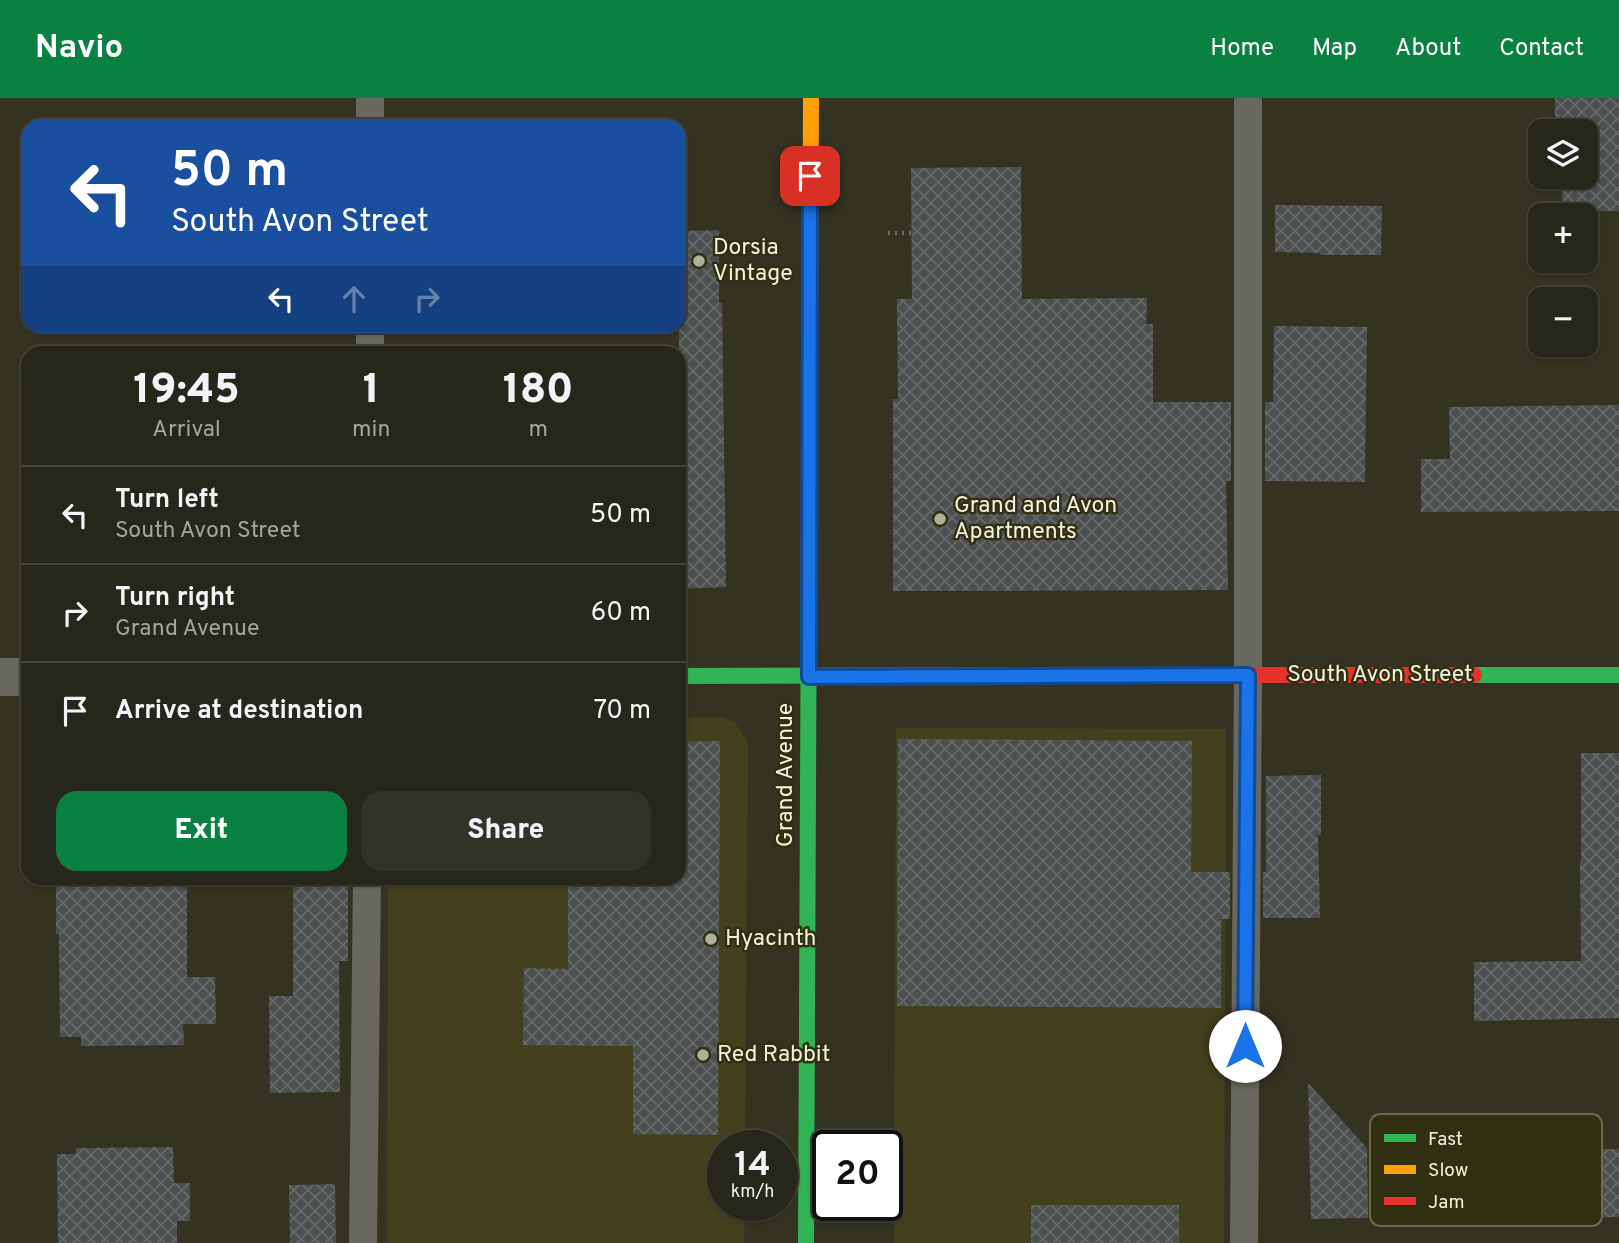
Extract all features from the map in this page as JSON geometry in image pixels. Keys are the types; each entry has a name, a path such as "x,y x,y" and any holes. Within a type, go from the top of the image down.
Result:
{"main road":[{"name":"Grand Avenue","path":"806,1243 811,98"},
{"name":"South Avon Street","path":"686,676 1619,675"}],"street":[{"path":"0,677 21,677"}],"lane":[{"path":"370,98 370,119"},
{"path":"1244,1243 1248,98"},
{"path":"363,1243 367,885"}],"path":[{"path":"888,233 911,233"}],"shaded area":[{"path":"722,717 734,722 748,741 745,1130 707,1130 707,1221 745,1221 744,1243 387,1243 388,885 686,885 686,718"},
{"path":"896,728 1226,729 1224,1243 894,1243 894,1221 903,1221 903,1130 894,1130"}],"building":[{"path":"1555,98 1619,98 1619,211 1598,211 1598,203 1563,203 1562,189 1598,189 1598,119 1555,119"},
{"path":"1021,167 1022,299 1147,298 1146,324 1153,324 1153,402 1231,402 1231,481 1226,481 1228,590 893,591 893,399 898,399 897,299 912,299 911,168"},
{"path":"1275,205 1382,206 1381,255 1275,252"},
{"path":"719,230 726,587 686,589 686,346 679,346 679,333 686,333 686,231"},
{"path":"1274,326 1367,327 1365,482 1265,481 1265,402 1273,402"},
{"path":"1619,405 1619,511 1421,512 1421,459 1450,459 1449,407"},
{"path":"898,739 1192,741 1191,872 1230,872 1230,919 1221,919 1221,1008 897,1006"},
{"path":"686,741 720,741 718,1130 707,1130 707,1135 633,1134 633,1046 523,1045 524,968 568,969 568,885 686,885"},
{"path":"1581,753 1619,753 1619,1018 1474,1021 1474,962 1581,961"},
{"path":"1321,775 1321,835 1318,835 1320,918 1263,918 1266,776"},
{"path":"56,885 187,885 187,977 215,977 216,1024 183,1024 184,1045 81,1046 81,1037 60,1037 59,934 56,934"},
{"path":"293,885 348,885 348,961 339,961 340,1092 270,1093 269,996 293,996"},
{"path":"1308,1083 1367,1148 1368,1218 1311,1219"},
{"path":"173,1147 174,1183 190,1183 190,1221 177,1221 177,1243 58,1243 57,1154 76,1154 76,1148"},
{"path":"1602,1149 1619,1149 1619,1217 1602,1217"},
{"path":"335,1184 336,1243 290,1243 289,1185"},
{"path":"1031,1205 1179,1205 1179,1243 1031,1243"}],"traffic: fast":[{"path":"806,1243 810,334"},
{"path":"686,676 1153,675"},
{"path":"1474,675 1619,675"}],"traffic: slow":[{"path":"810,334 811,98"}],"traffic: jam":[{"path":"1153,675 1474,675"}],"place":[{"name":"Dorsia Vintage","path":"699,261"},
{"name":"Grand and Avon Apartments","path":"940,519"},
{"name":"Hyacinth","path":"711,939"},
{"name":"Red Rabbit","path":"703,1055"}],"route":[{"path":"810,176 809,677 1248,675 1245,1046"}]}
